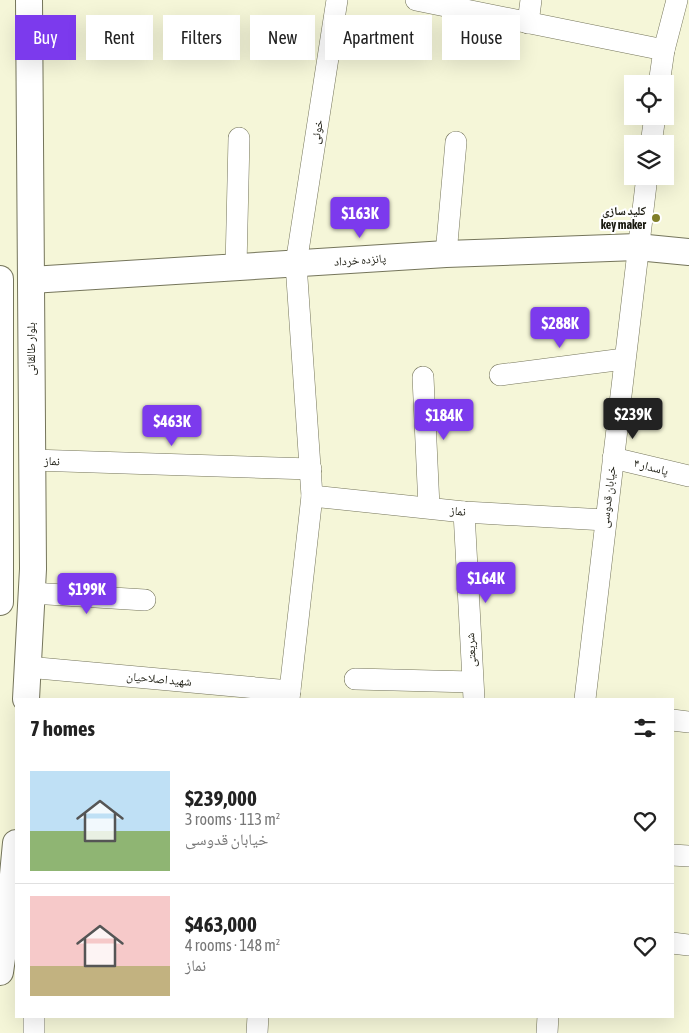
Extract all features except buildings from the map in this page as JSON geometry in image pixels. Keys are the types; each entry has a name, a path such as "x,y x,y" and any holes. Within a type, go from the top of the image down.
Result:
{"main road":[{"name":"بلوار طالقانی","path":"26,698 32,581 29,0"},
{"name":"پانزده خرداد","path":"31,280 446,254 637,248 689,252"},
{"path":"0,279 0,602"},
{"path":"1,568 32,581"},
{"path":"0,972 12,916 15,861"}],"street":[{"name":"خوئی","path":"290,695 312,496 296,264 337,0"},
{"path":"416,0 664,50"},
{"path":"528,23 532,0"},
{"path":"660,75 664,50 677,0"},
{"path":"236,267 239,138"},
{"path":"446,254 456,142"},
{"name":"خیابان قدوسی","path":"585,698 646,185"},
{"path":"500,375 624,359"},
{"path":"423,376 428,507"},
{"name":"پاسدار ۴","path":"613,458 689,476"},
{"name":"نماز","path":"32,460 311,469"},
{"name":"نماز","path":"312,496 464,512 606,520"},
{"name":"شریعتی","path":"464,512 473,690"},
{"path":"32,581 145,600"},
{"name":"شهید اصلاحیان","path":"27,667 290,695"},
{"path":"355,679 473,690"},
{"path":"674,720 689,722"},
{"path":"674,854 689,856"},
{"path":"674,943 689,945"},
{"path":"34,1018 34,1033"},
{"path":"257,1033 258,1018"},
{"path":"546,1033 548,1018"}],"place":[{"name":"کلید سازی key maker","path":"656,218"}]}
